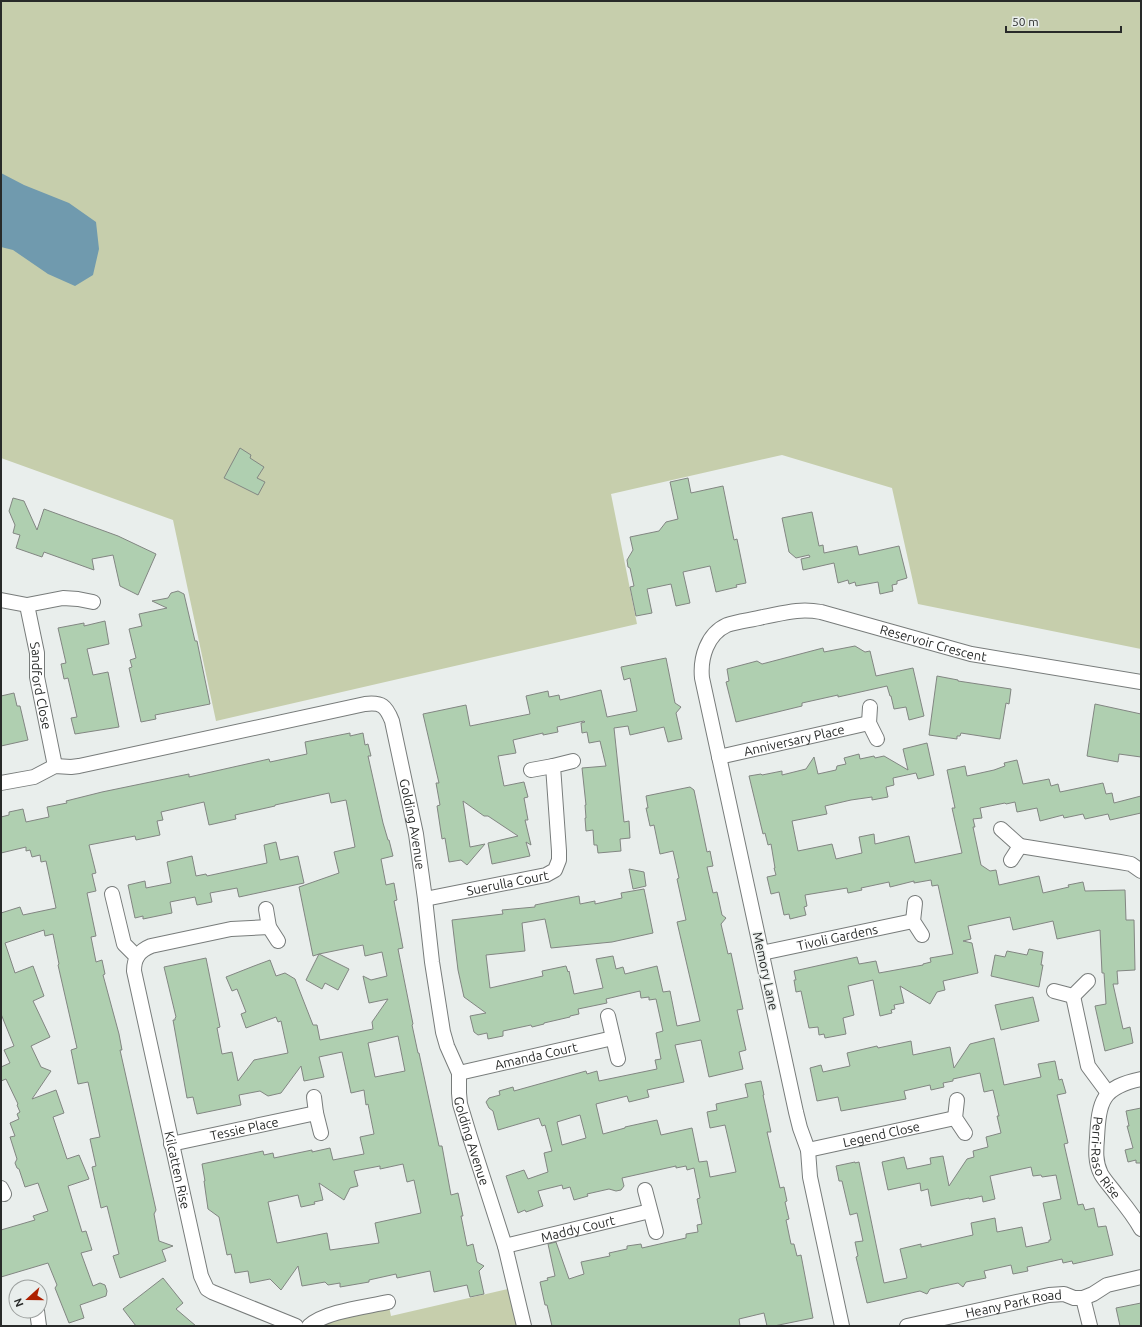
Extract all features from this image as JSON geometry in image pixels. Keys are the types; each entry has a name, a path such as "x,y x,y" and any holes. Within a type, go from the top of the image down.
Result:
{"street":[{"path":"1,600 27,605 63,598 93,602"},
{"name":"Sandford Close","path":"27,605 37,653 37,677 54,766"},
{"name":"Reservoir Crescent","path":"728,625 799,610 817,611 971,654 1141,682"},
{"name":"Memory Lane","path":"728,625 716,633 711,639 704,653 701,668 702,678 796,1112 808,1150 810,1177 842,1326"},
{"name":"Golding Avenue","path":"54,766 79,766 365,704 376,703 382,705 386,709 392,721 416,834 432,962 443,1032 447,1046 459,1073 460,1104 505,1246 524,1326"},
{"path":"870,707 869,723 877,739"},
{"name":"Anniversary Place","path":"719,757 869,723"},
{"path":"531,770 573,761"},
{"path":"1,784 34,777 54,766"},
{"name":"Suerulla Court","path":"425,899 546,875 556,870 559,860 559,851 553,766"},
{"path":"1001,829 1020,846 1130,864 1141,871"},
{"path":"1011,860 1020,846"},
{"path":"112,894 124,944 137,957 142,951 151,946 231,929 270,927"},
{"path":"915,903 913,921 922,935"},
{"path":"266,909 270,927 278,941"},
{"name":"Tivoli Gardens","path":"762,953 913,921"},
{"name":"Kilcatten Rise","path":"137,957 134,964 134,971 198,1269 207,1289 219,1296 296,1326"},
{"path":"1073,996 1088,981"},
{"path":"1054,991 1073,996"},
{"path":"1073,996 1088,1066 1108,1093"},
{"path":"608,1016 618,1059"},
{"name":"Amanda Court","path":"459,1073 613,1038"},
{"name":"Perri-Raso Rise","path":"1141,1079 1120,1085 1108,1093 1103,1100 1098,1114 1096,1150 1098,1167 1106,1181 1130,1211 1141,1229"},
{"path":"314,1097 321,1133"},
{"path":"957,1100 955,1118 965,1133"},
{"name":"Tessie Place","path":"172,1144 316,1113"},
{"name":"Legend Close","path":"808,1150 955,1118"},
{"path":"645,1190 656,1232"},
{"name":"Maddy Court","path":"505,1246 650,1211"},
{"path":"1090,1326 1083,1298 1093,1294 1107,1285 1141,1277"},
{"name":"Heany Park Road","path":"907,1326 1049,1295 1064,1294 1074,1298 1083,1298"},
{"path":"309,1326 324,1316 388,1302"}],"green space":[{"path":"1,1 1141,1 1141,649 918,604 892,488 782,455 611,494 637,624 216,721 173,520 1,458"},
{"path":"516,1287 524,1326 309,1326 388,1302 391,1316"}],"water":[{"path":"1,173 24,185 69,203 96,222 99,249 93,275 75,286 48,274 13,250 1,247"}],"building":[{"path":"240,448 251,455 250,458 264,467 257,478 265,482 258,495 224,478"},
{"path":"688,478 691,493 723,486 734,540 737,539 746,583 736,585 737,587 716,592 710,566 683,572 690,603 676,606 671,584 647,589 652,613 636,616 630,587 634,586 627,560 633,550 630,537 659,531 666,522 678,519 670,482"},
{"path":"13,498 24,501 37,530 44,509 118,536 156,554 138,595 120,586 113,555 92,559 94,570 44,552 42,557 16,548 20,535 13,533 15,525 9,511"},
{"path":"812,512 819,546 823,545 824,553 857,546 859,555 899,546 907,578 897,581 897,584 892,585 893,591 880,594 878,582 856,586 855,582 849,584 848,580 838,583 834,563 803,570 801,559 810,557 809,555 796,558 789,552 782,518"},
{"path":"178,591 184,594 195,641 197,641 210,704 155,715 156,719 141,722 129,668 132,667 130,660 136,658 129,629 142,626 139,614 167,608 152,601 168,598 171,593"},
{"path":"105,621 109,644 87,649 93,675 108,672 119,727 75,734 71,718 77,717 68,678 64,679 61,664 66,663 58,628 84,623 84,626"},
{"path":"855,646 865,652 870,651 876,676 913,668 924,716 909,720 906,707 894,709 887,686 802,703 802,706 736,722 726,682 729,681 727,669 757,661 762,664 823,648 824,652"},
{"path":"666,658 675,703 681,707 676,713 682,739 668,742 664,727 630,735 628,726 614,728 624,822 629,821 630,838 620,839 621,851 598,853 597,845 594,845 593,830 586,831 586,805 582,768 606,766 600,741 589,743 587,732 582,733 581,723 585,722 584,721 557,727 558,732 543,735 543,733 513,740 516,753 498,756 504,786 524,782 528,797 524,798 528,820 525,820 531,845 526,842 530,856 492,864 488,843 518,836 488,816 484,816 463,801 470,847 485,844 467,865 461,860 449,862 445,838 442,839 437,806 440,805 436,783 439,783 423,714 466,705 470,726 530,714 526,696 548,691 549,697 559,695 560,700 601,690 607,717 637,711 630,678 624,680 621,667"},
{"path":"937,676 958,681 1011,689 1009,704 1006,703 1000,739 961,733 960,736 957,736 957,739 929,735"},
{"path":"14,693 17,706 20,706 28,740 1,746 1,696"},
{"path":"1095,704 1141,714 1141,757 1119,754 1118,762 1087,756"},
{"path":"350,733 350,736 363,733 365,745 368,744 371,756 368,756 383,823 393,856 381,859 386,885 394,883 397,900 394,901 403,948 398,949 418,1053 439,1146 442,1146 451,1195 458,1193 467,1246 473,1244 477,1262 484,1266 479,1271 484,1294 470,1297 467,1285 434,1292 430,1271 397,1278 396,1274 369,1280 369,1282 340,1287 340,1283 328,1285 325,1282 302,1286 298,1266 281,1290 270,1279 250,1283 248,1271 235,1273 231,1254 227,1255 219,1217 208,1209 202,1164 263,1151 264,1155 273,1153 274,1158 330,1148 333,1160 364,1154 360,1137 374,1134 368,1104 366,1105 364,1090 351,1093 342,1052 319,1057 324,1077 304,1081 301,1066 281,1093 268,1096 260,1091 239,1095 241,1105 197,1114 193,1097 187,1098 173,1020 175,1020 176,1017 164,967 206,958 220,1027 217,1028 222,1054 232,1052 238,1081 254,1060 288,1053 281,1021 278,1022 276,1017 246,1028 241,1014 246,1012 237,989 232,991 226,977 270,960 276,976 285,973 295,979 313,1025 317,1025 320,1040 373,1029 372,1022 388,999 369,1003 363,976 371,980 387,976 382,952 365,956 363,945 313,956 299,887 339,873 334,852 355,847 346,800 331,803 329,793 235,815 236,819 209,825 204,802 161,812 163,820 157,821 160,835 136,840 135,836 89,845 96,873 92,874 96,891 87,893 96,936 91,937 96,962 102,960 105,974 103,975 119,1034 122,1050 120,1050 156,1210 154,1214 159,1241 173,1246 162,1250 166,1261 120,1278 113,1256 119,1254 107,1206 101,1208 92,1167 96,1166 90,1139 100,1137 88,1082 78,1084 71,1050 77,1048 58,965 53,934 45,936 44,930 5,943 15,973 33,966 44,996 33,1001 50,1037 31,1046 41,1067 51,1071 32,1099 56,1090 64,1113 53,1117 67,1159 79,1155 89,1179 68,1186 82,1232 86,1231 92,1250 81,1253 93,1286 100,1283 105,1285 107,1291 106,1296 80,1305 84,1318 69,1323 55,1288 57,1285 48,1263 1,1277 1,1230 35,1220 33,1216 48,1211 38,1183 25,1187 19,1169 15,1163 17,1159 10,1137 15,1136 10,1123 19,1119 17,1114 20,1112 17,1105 18,1104 6,1079 1,1081 1,1067 10,1063 4,1050 14,1046 1,1014 1,913 20,907 23,915 56,908 46,861 41,862 40,855 32,857 30,850 26,851 26,847 1,853 1,817 9,815 9,812 23,809 26,822 49,817 47,807 67,803 66,801 189,774 189,777 269,759 270,762 307,754 305,742","holes":["398,1036 405,1071 375,1077 368,1043","403,1164 407,1182 414,1180 421,1213 375,1223 379,1243 330,1250 327,1233 277,1243 268,1202 298,1195 301,1207 315,1204 314,1202 323,1200 319,1183 344,1200 350,1188 358,1186 354,1171 380,1166 380,1169"]},
{"path":"927,743 934,775 918,779 916,773 893,778 894,785 886,787 888,797 872,800 872,797 851,800 825,806 827,814 792,821 798,851 832,844 836,859 862,853 859,837 874,834 875,844 909,836 915,863 962,853 952,808 955,808 947,770 965,766 967,776 994,770 1005,766 1004,763 1017,760 1023,784 1049,779 1051,786 1058,784 1060,792 1103,783 1106,794 1112,793 1114,803 1141,796 1141,813 1110,820 1108,814 1085,819 1083,814 1064,818 1063,815 1040,821 1037,808 1017,812 1015,802 980,808 982,818 973,819 975,827 973,827 981,865 990,871 996,870 999,885 1039,876 1043,893 1083,882 1085,891 1125,890 1126,920 1134,920 1135,970 1117,971 1118,984 1113,984 1123,1029 1130,1027 1133,1043 1105,1051 1095,1006 1106,1004 1104,973 1102,973 1100,930 1057,939 1053,921 1013,930 1010,917 968,926 971,939 963,941 972,943 978,973 943,981 945,990 937,992 930,1004 900,986 904,1003 894,1005 895,1009 891,1010 892,1013 880,1016 873,980 848,986 854,1015 843,1018 846,1034 825,1038 824,1034 819,1035 818,1027 809,1028 801,991 796,992 794,971 857,957 859,964 876,961 879,973 923,965 931,962 930,958 953,954 938,885 932,886 931,880 914,883 914,881 890,887 889,882 861,888 862,890 848,893 847,888 805,895 807,906 804,907 806,915 790,919 789,914 784,915 779,892 771,894 767,877 776,875 771,844 768,845 765,833 763,834 749,776 782,771 782,775 806,769 814,757 818,774 836,770 837,766 846,764 844,758 859,754 860,759 874,756 875,758 884,756 908,770 903,749"},
{"path":"690,787 694,790 707,852 710,851 713,866 707,867 713,893 717,892 722,915 726,918 721,924 728,954 731,953 743,1009 737,1010 746,1050 739,1052 743,1069 709,1077 701,1040 675,1045 684,1082 647,1090 649,1097 629,1102 627,1096 596,1104 603,1134 625,1127 657,1120 661,1135 692,1128 699,1162 707,1161 710,1177 736,1172 725,1125 710,1128 707,1112 717,1110 716,1104 748,1097 745,1084 761,1081 771,1132 767,1132 780,1188 784,1187 787,1201 785,1202 789,1219 786,1220 791,1244 794,1244 797,1256 801,1255 813,1318 774,1326 767,1326 764,1313 739,1319 740,1326 552,1326 547,1305 545,1305 540,1282 555,1276 548,1244 556,1242 569,1279 584,1274 581,1262 610,1256 609,1253 627,1249 627,1246 641,1244 642,1248 686,1238 686,1234 698,1232 697,1225 702,1224 697,1199 700,1198 694,1168 687,1170 686,1166 676,1168 676,1166 622,1178 624,1186 621,1190 616,1191 609,1189 587,1194 588,1196 574,1200 570,1187 563,1189 562,1185 538,1191 543,1206 518,1213 506,1176 524,1170 528,1179 548,1172 544,1153 552,1151 545,1125 542,1126 539,1118 498,1130 493,1111 489,1108 486,1102 489,1098 500,1095 499,1091 513,1087 514,1091 586,1071 587,1074 597,1071 599,1081 657,1069 655,1060 661,1059 656,1033 663,1031 656,999 649,1000 649,997 641,998 640,991 606,999 607,1003 578,1009 579,1014 532,1027 531,1025 503,1031 503,1036 488,1039 487,1033 478,1035 474,1032 470,1016 486,1013 464,997 458,970 452,920 503,914 502,910 535,907 535,905 579,896 580,904 595,901 595,904 622,898 621,893 644,889 653,933 612,942 551,948 545,919 522,923 525,951 486,955 490,988 543,976 542,971 566,966 568,972 569,971 574,994 603,988 596,959 613,956 616,969 623,967 625,974 657,966 663,992 670,991 677,1026 700,1021 677,922 686,920 677,879 679,878 673,851 660,854 654,825 650,826 646,808 648,808 646,796","holes":["580,1115 586,1138 562,1145 557,1122"]},
{"path":"276,842 280,860 298,856 304,883 239,897 237,888 210,893 212,902 197,905 195,897 170,902 172,913 143,919 143,916 135,918 128,885 145,881 146,888 171,883 167,862 192,856 196,876 206,874 207,876 267,863 264,845"},
{"path":"629,869 644,872 646,886 633,889"},
{"path":"1029,949 1043,952 1041,965 1043,965 1039,987 991,976 995,955 1005,957 1007,951 1027,955"},
{"path":"319,954 349,969 338,990 325,983 322,989 306,980"},
{"path":"1033,997 1039,1021 1001,1030 995,1005"},
{"path":"994,1038 1004,1085 1041,1077 1038,1064 1055,1061 1059,1080 1062,1079 1066,1093 1057,1095 1068,1143 1064,1144 1078,1205 1083,1204 1085,1210 1094,1208 1098,1227 1106,1226 1113,1255 1073,1264 1072,1261 1063,1263 1062,1259 1027,1267 1028,1271 1013,1274 1011,1265 984,1271 986,1278 966,1282 963,1287 958,1283 930,1289 927,1294 920,1291 867,1303 856,1257 858,1256 855,1242 863,1241 857,1213 850,1215 842,1181 839,1181 836,1166 859,1162 884,1283 907,1278 900,1249 921,1244 921,1247 973,1235 971,1223 995,1218 997,1232 1022,1227 1026,1247 1049,1242 1049,1240 1051,1240 1043,1203 1061,1199 1056,1175 1042,1177 1041,1175 1033,1176 1031,1167 990,1176 995,1199 983,1202 982,1196 931,1206 928,1189 921,1191 920,1183 888,1190 882,1162 904,1157 907,1169 931,1164 930,1158 943,1156 949,1186 967,1159 974,1157 973,1151 988,1147 986,1137 1001,1133 993,1090 984,1092 980,1073 953,1079 953,1081 943,1083 944,1087 931,1090 930,1085 904,1091 906,1099 841,1111 838,1097 817,1101 810,1068 821,1065 823,1072 850,1066 847,1053 877,1046 878,1048 911,1041 913,1055 950,1047 954,1068 970,1044"},
{"path":"1141,1108 1141,1163 1136,1163 1136,1160 1128,1162 1125,1150 1133,1148 1127,1126 1129,1126 1126,1111"},
{"path":"163,1278 183,1303 176,1309 196,1326 136,1326 123,1309"},
{"path":"1141,1303 1141,1326 1120,1326 1116,1308"}]}
